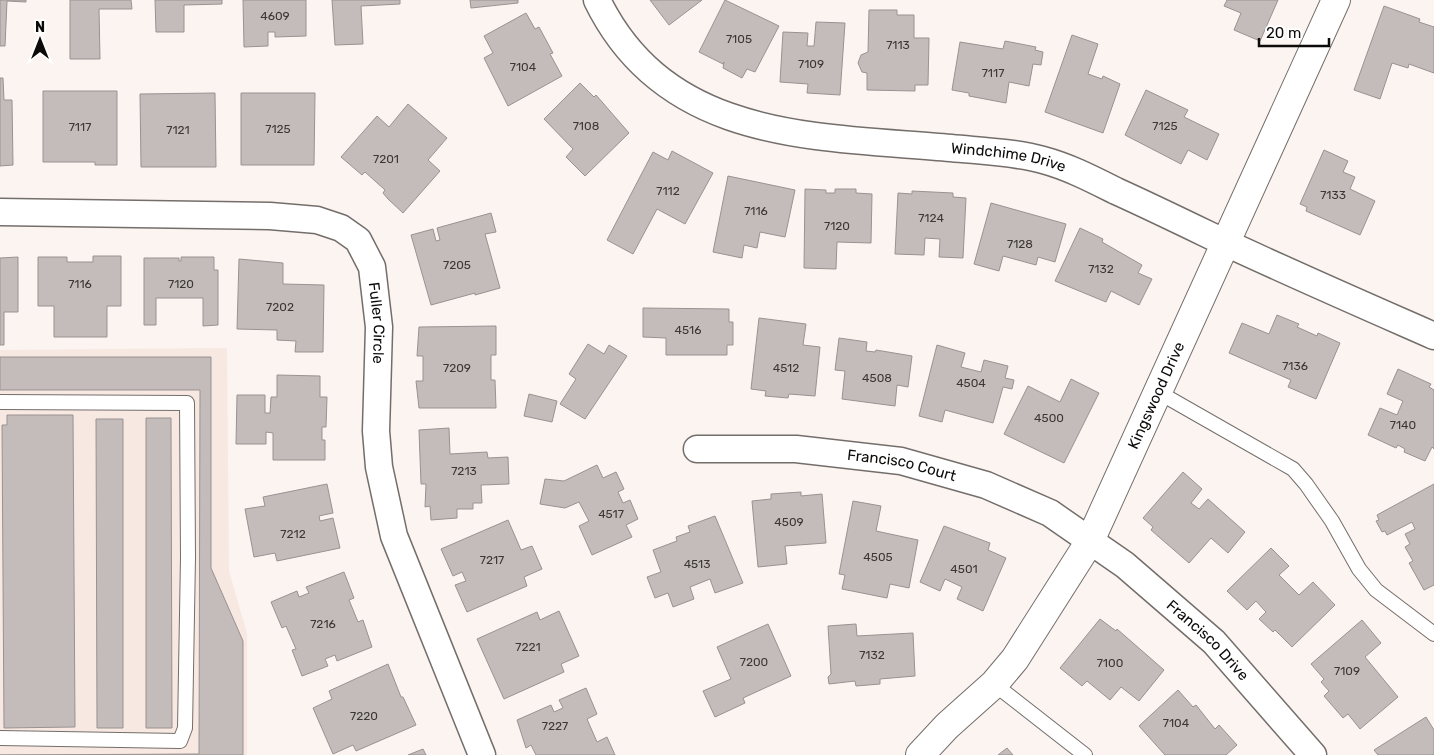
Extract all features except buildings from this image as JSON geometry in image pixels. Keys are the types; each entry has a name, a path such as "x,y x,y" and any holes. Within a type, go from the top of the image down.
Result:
{"street":[{"name":"Windchime Drive","path":"597,0 627,50 695,102 729,118 791,134 987,151 1042,159 1076,171 1226,244 1434,336"},
{"name":"Kingswood Drive","path":"920,755 946,726 994,684 1015,658 1090,541 1336,0"},
{"name":"Fuller Circle","path":"0,212 270,216 317,220 341,228 358,240 372,267 379,327 376,432 379,467 394,536 482,755"},
{"name":"Francisco Court","path":"697,449 796,449 901,461 986,485 1050,513 1090,541"},
{"name":"Francisco Drive","path":"1090,541 1125,566 1214,642 1313,755"}],"lane":[{"path":"1158,392 1293,468 1332,521 1359,568 1376,590 1434,634"},
{"path":"0,402 187,403 188,548 185,728 180,741 0,738"},
{"path":"994,684 1085,755"}],"shaded area":[{"path":"227,348 229,571 247,633 247,755 0,755 0,350"}]}
